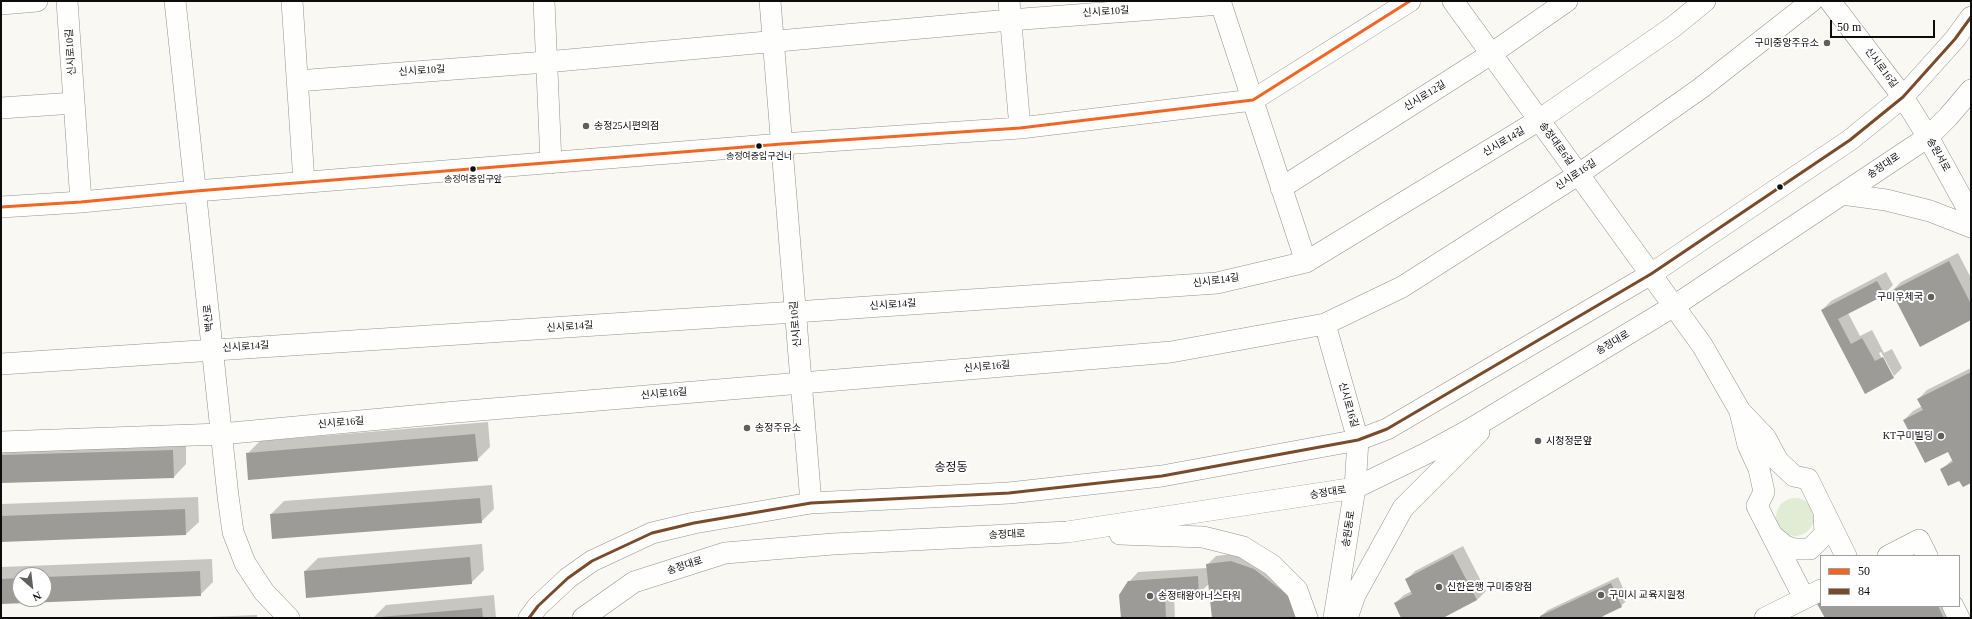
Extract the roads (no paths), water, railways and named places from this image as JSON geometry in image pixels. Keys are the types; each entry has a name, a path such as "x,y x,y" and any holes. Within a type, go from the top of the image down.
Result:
{"street":[{"path":"1,4 37,1"},
{"name":"신시로10길","path":"67,1 81,202"},
{"name":"백산로","path":"175,1 221,434 233,532 245,563 264,592 289,618"},
{"path":"292,1 304,182"},
{"path":"544,1 551,163"},
{"name":"신시로10길","path":"770,1 811,503"},
{"path":"1,207 81,202 304,182 782,144 1020,128 1253,100 1410,1"},
{"name":"송정대로6길","path":"1453,1 1702,345 1740,411"},
{"name":"신시로12길","path":"1282,188 1491,54 1567,1"},
{"name":"신시로14길","path":"1,364 1217,283 1306,262 1539,120 1673,27 1705,1"},
{"name":"신시로16길","path":"1,442 221,434 456,412 1171,352 1325,324 1402,287 1578,174 1701,88 1812,1"},
{"name":"신시로16길","path":"1830,1 1903,97"},
{"name":"신시로10길","path":"297,81 546,62 773,42 1010,10 1222,2 1306,262"},
{"path":"1010,10 1020,128"},
{"path":"529,618 538,606 568,578 592,561 652,533 694,523 811,503 1009,493 1162,476 1358,440 1387,429 1651,274 1850,140 1903,97 1955,39 1971,17"},
{"name":"송정대로","path":"583,618 634,582 725,553 833,544 1067,532 1355,488 1427,453 1499,413 1674,306 1928,137 1948,117 1971,90"},
{"name":"송원서로","path":"1903,97 1928,137 1971,215"},
{"path":"1,108 74,103"},
{"path":"1842,194 1886,200 1922,209 1971,227"},
{"name":"신시로16길","path":"1325,324 1358,440"},
{"path":"1740,411 1765,437 1778,461 1794,476 1808,479 1846,555"},
{"path":"1740,411 1748,445 1759,469 1764,492 1757,506 1772,535 1812,594 1765,618"},
{"path":"1347,618 1355,595 1403,508 1499,413"},
{"name":"송원동로","path":"1334,618 1355,488 1358,440"},
{"path":"1772,535 1789,548 1801,550 1810,549 1825,534 1823,510"},
{"path":"1067,532 1203,537 1243,547 1272,564 1297,590 1307,618"},
{"path":"1890,555 1919,540 1926,555"},
{"path":"1954,607 1959,618"}],"place":[{"name":"구미중앙주유소","path":"1827,43"},
{"name":"송정25시편의점","path":"586,126"},
{"name":"송정여중입구건너","path":"759,146"},
{"name":"송정여중입구앞","path":"473,169"},
{"name":"구미우체국","path":"1931,297"},
{"name":"송정주유소","path":"747,428"},
{"name":"KT구미빌딩","path":"1941,436"},
{"name":"시청정문앞","path":"1538,441"},
{"name":"신한은행 구미중앙점","path":"1439,587"},
{"name":"구미시 교육지원청","path":"1601,595"},
{"name":"송정태왕아너스타워","path":"1150,596"}],"district":[{"name":"송정동","path":"951,468"}]}
